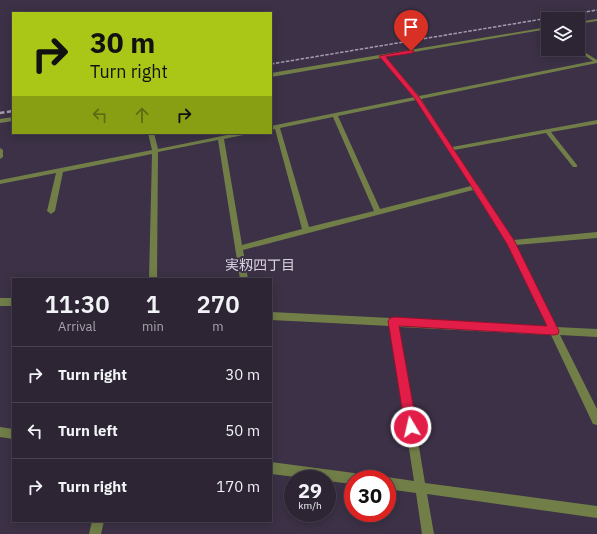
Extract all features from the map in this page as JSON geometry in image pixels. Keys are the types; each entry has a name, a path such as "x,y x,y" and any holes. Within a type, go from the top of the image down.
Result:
{"street":[{"path":"585,22 597,20"},
{"path":"272,75 541,30"},
{"path":"585,54 597,62"},
{"path":"382,56 417,98 511,243 597,420"},
{"path":"306,231 274,127 597,62"},
{"path":"335,115 378,212"},
{"path":"0,121 12,119"},
{"path":"451,149 597,122"},
{"path":"547,131 575,166"},
{"path":"151,134 155,151 153,278"},
{"path":"0,182 239,134"},
{"path":"221,138 244,278"},
{"path":"0,150 0,157"},
{"path":"51,211 60,170"},
{"path":"240,248 476,187"},
{"path":"511,243 597,235"},
{"path":"0,302 12,302"},
{"path":"272,316 394,321 597,333"},
{"path":"394,321 428,534"},
{"path":"0,432 12,434"},
{"path":"272,468 344,478"},
{"path":"396,485 597,512"},
{"path":"95,534 98,522"}],"railway":[{"path":"272,64 597,10"},
{"path":"0,113 12,111"}],"district":[{"name":"実籾四丁目","path":"260,265"}],"route":[{"path":"411,51 382,56 417,98 476,187 511,243 554,331 394,321 411,427"}]}
